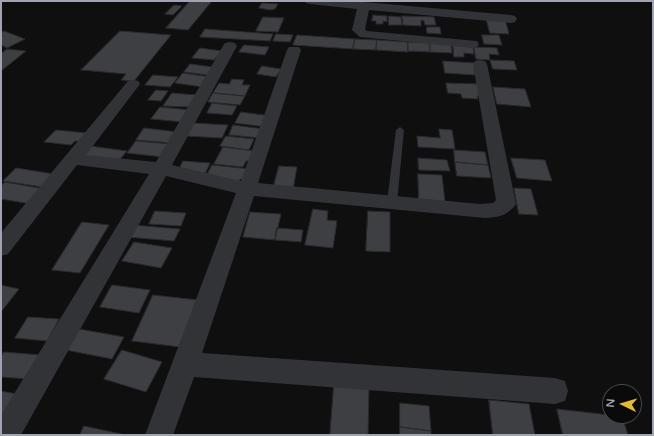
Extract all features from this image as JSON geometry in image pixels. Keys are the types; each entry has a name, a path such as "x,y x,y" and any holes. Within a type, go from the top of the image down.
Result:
{"street":[{"path":"310,1 337,2 511,19"},
{"path":"364,5 358,30 364,34 472,44"},
{"path":"5,435 161,170 230,46"},
{"path":"159,435 186,364 248,188 294,50"},
{"path":"71,160 161,170 248,188 484,212 495,210 506,204 480,64"},
{"path":"1,248 133,84"},
{"path":"186,364 555,391"}],"lane":[{"path":"392,202 400,130"}],"building":[{"path":"190,1 212,1 188,30 166,28"},
{"path":"262,3 278,4 275,9 270,10 259,8"},
{"path":"174,5 182,6 173,15 165,14"},
{"path":"373,15 387,16 387,22 383,21 383,24 376,24 376,21 372,21"},
{"path":"389,16 401,17 402,25 389,25"},
{"path":"402,16 434,17 436,25 425,25 424,21 421,20 421,26 403,25"},
{"path":"263,17 284,18 278,32 256,31"},
{"path":"486,18 505,19 509,34 490,33"},
{"path":"427,27 440,27 441,34 427,33"},
{"path":"205,29 273,34 270,41 200,37"},
{"path":"4,31 25,39 7,48 1,45 1,33"},
{"path":"120,31 171,35 134,81 121,80 126,74 81,70"},
{"path":"276,34 293,35 290,42 273,41"},
{"path":"297,35 355,39 353,49 293,45"},
{"path":"482,35 499,35 502,45 484,44"},
{"path":"355,39 377,40 376,50 353,49"},
{"path":"377,40 408,42 408,52 376,50"},
{"path":"408,42 430,43 430,52 408,51"},
{"path":"430,43 451,45 452,53 430,52"},
{"path":"244,45 269,47 265,55 239,52"},
{"path":"453,45 473,47 474,54 464,53 464,57 454,57"},
{"path":"474,47 497,48 499,55 489,54 490,60 476,59"},
{"path":"200,48 222,51 214,60 192,58"},
{"path":"7,49 26,51 1,71 1,54"},
{"path":"490,60 514,61 517,70 493,69"},
{"path":"443,61 476,63 477,68 474,68 475,75 445,73"},
{"path":"190,64 213,67 207,75 184,72"},
{"path":"262,66 281,69 276,77 257,74"},
{"path":"183,73 211,77 203,87 175,83"},
{"path":"153,75 178,77 170,87 145,85"},
{"path":"232,79 244,80 242,85 250,85 245,96 213,93 219,83 229,84"},
{"path":"446,83 481,84 484,96 477,96 478,99 462,98 461,94 448,93"},
{"path":"493,87 525,89 531,107 497,104"},
{"path":"156,90 168,91 161,101 148,100"},
{"path":"172,93 197,95 190,107 163,106"},
{"path":"213,93 245,96 240,105 208,102"},
{"path":"212,103 237,106 232,115 207,113"},
{"path":"160,107 191,110 183,122 151,119"},
{"path":"241,112 271,116 266,127 235,123"},
{"path":"193,123 228,125 222,138 186,136"},
{"path":"233,125 264,129 260,138 229,135"},
{"path":"144,128 178,132 171,143 136,140"},
{"path":"439,129 452,130 455,149 418,147 417,136 440,138"},
{"path":"56,130 87,133 80,141 75,141 71,145 44,142"},
{"path":"226,136 254,139 249,150 220,146"},
{"path":"136,141 171,144 163,157 127,153"},
{"path":"90,146 127,151 117,163 80,158"},
{"path":"223,147 254,151 250,161 246,161 243,167 214,164"},
{"path":"454,150 485,152 488,165 455,162"},
{"path":"418,158 447,160 450,171 419,170"},
{"path":"511,158 545,160 552,181 517,178"},
{"path":"183,161 210,163 205,174 178,172"},
{"path":"455,162 488,165 491,178 457,176"},
{"path":"212,165 250,169 246,180 240,179 239,183 205,179"},
{"path":"279,166 297,167 293,190 273,189"},
{"path":"16,168 54,174 42,187 3,181"},
{"path":"418,174 442,175 445,202 419,200"},
{"path":"5,182 44,189 31,204 1,199 1,186"},
{"path":"514,188 531,189 538,215 519,214"},
{"path":"313,209 328,211 327,220 337,221 333,248 305,245"},
{"path":"155,211 186,213 181,226 149,224"},
{"path":"368,211 390,212 390,252 366,251"},
{"path":"250,212 281,214 275,240 243,237"},
{"path":"82,222 109,225 80,273 52,270"},
{"path":"133,225 180,229 174,241 127,237"},
{"path":"277,228 303,230 301,242 275,240"},
{"path":"134,242 172,248 161,268 122,261"},
{"path":"1,285 19,289 1,312"},
{"path":"112,285 150,290 139,313 100,307"},
{"path":"153,295 198,300 180,347 132,341"},
{"path":"28,317 59,319 47,341 15,338"},
{"path":"79,329 124,337 112,359 66,350"},
{"path":"122,350 162,362 146,392 104,379"},
{"path":"4,352 41,355 28,379 1,377 1,356"},
{"path":"334,385 369,388 368,435 330,435"},
{"path":"1,391 17,394 1,420"},
{"path":"489,400 529,404 535,435 493,435"},
{"path":"400,403 429,406 431,431 400,427"},
{"path":"557,409 602,414 602,424 625,424 628,435 563,435"},
{"path":"84,426 126,435 80,435"},
{"path":"400,427 431,431 431,435 400,435"}]}
